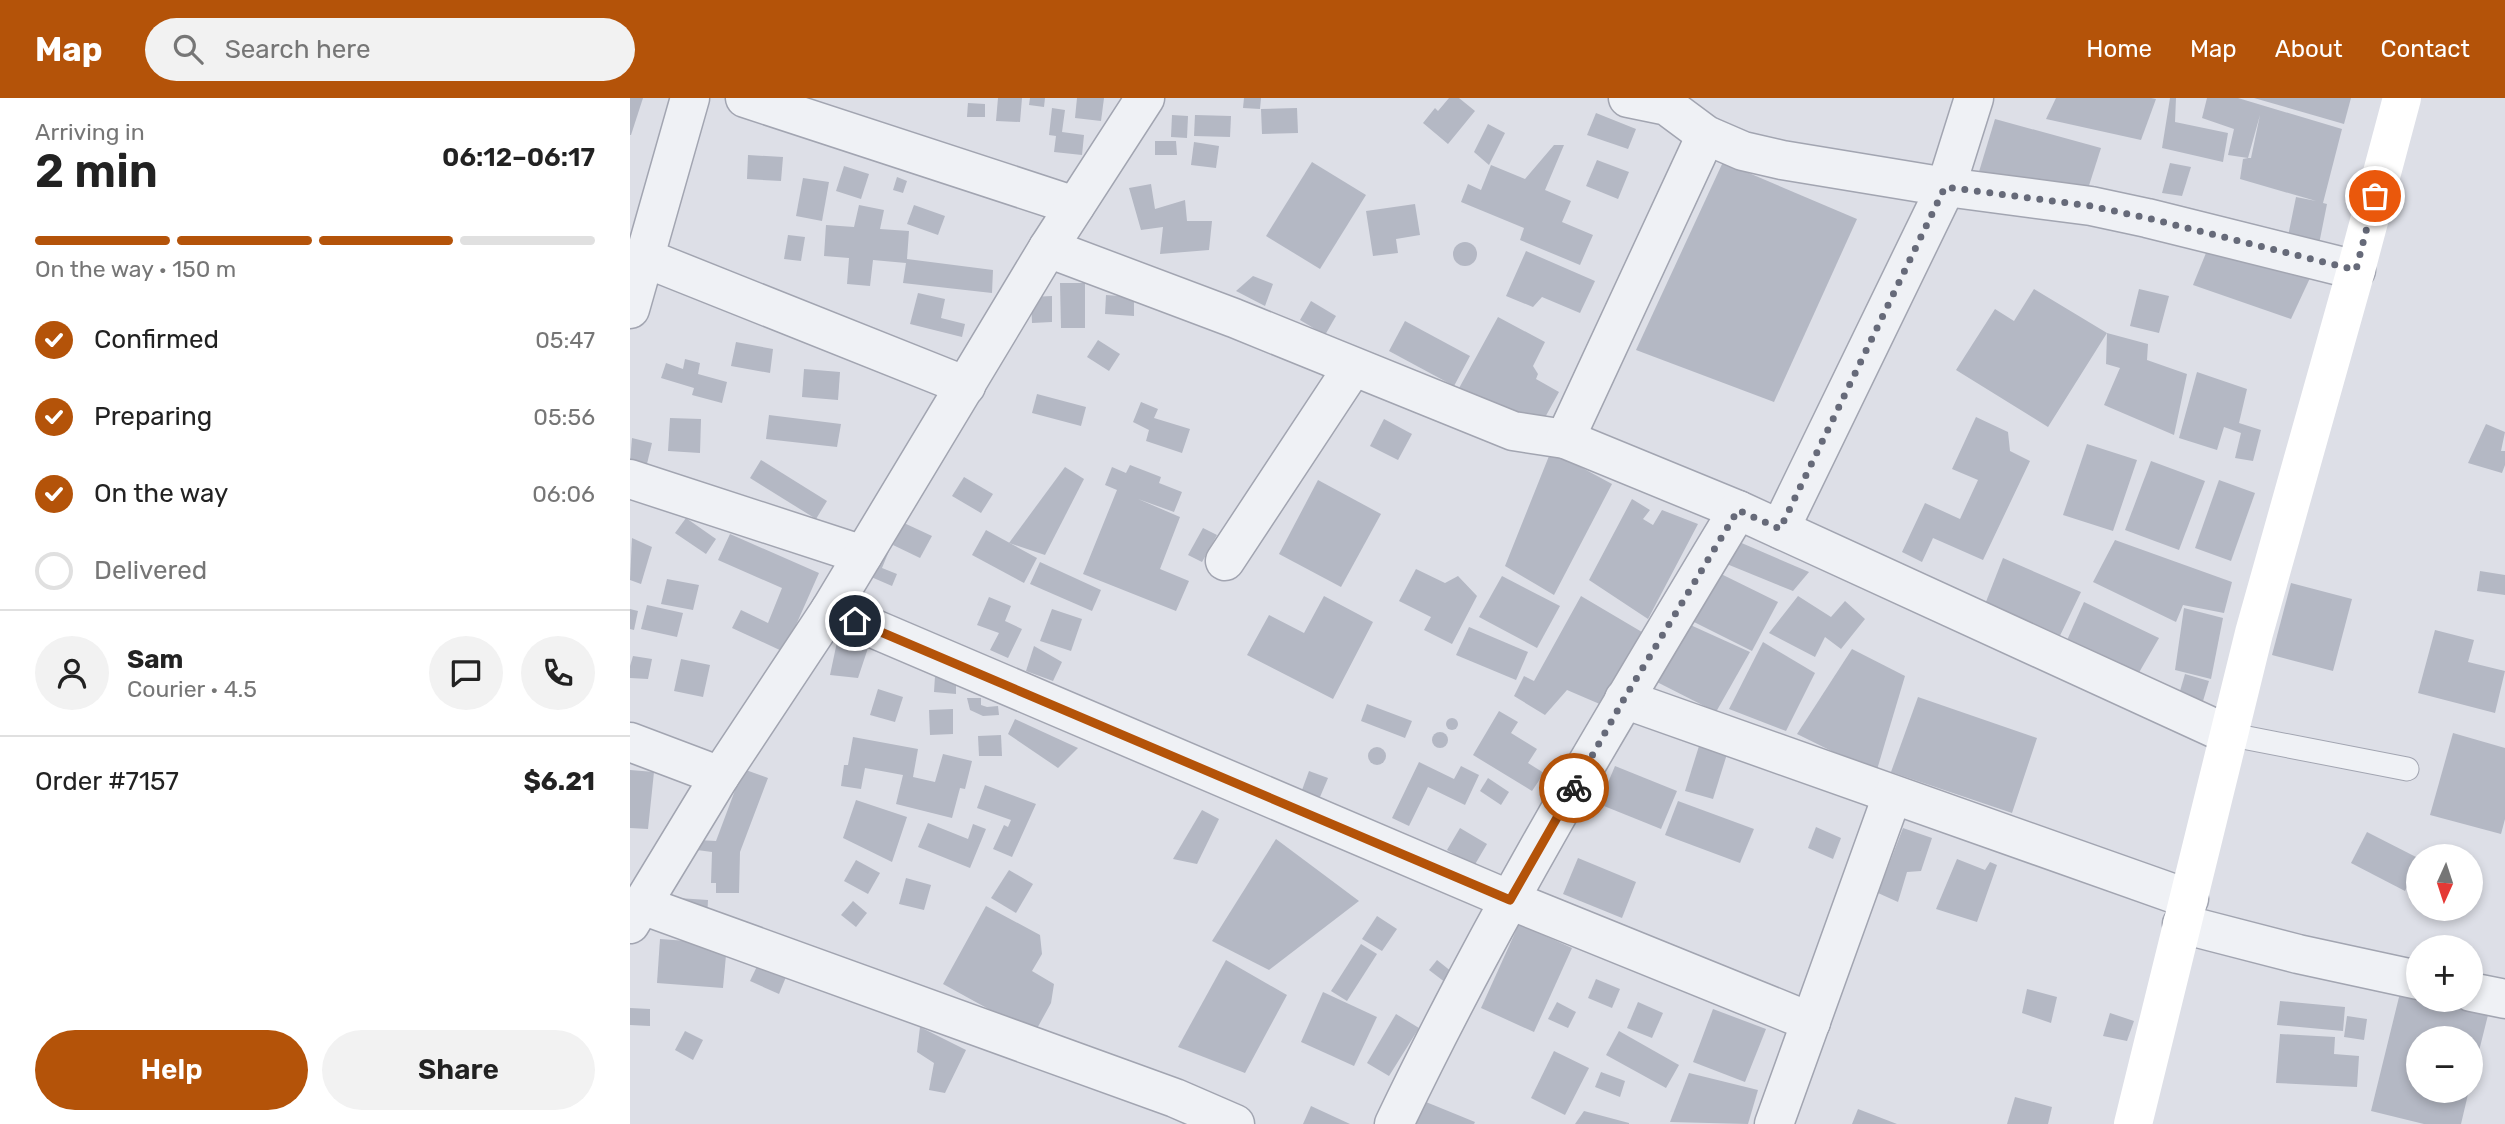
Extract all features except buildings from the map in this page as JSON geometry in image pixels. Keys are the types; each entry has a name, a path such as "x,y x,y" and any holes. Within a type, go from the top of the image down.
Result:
{"street":[{"path":"630,309 690,98"},
{"path":"745,98 1075,206"},
{"path":"1145,98 1048,248 830,610 720,776 636,915 1175,1098 1236,1124"},
{"path":"1628,98 1668,102 1706,135 1743,152 1945,187 2125,213 2356,270"},
{"path":"1780,529 1945,187 1974,98"},
{"path":"2133,1124 2227,734 2402,98"},
{"path":"1565,439 1706,135"},
{"path":"1048,248 1234,318 1513,431 1565,439 1738,510 2227,734"},
{"path":"645,258 966,386"},
{"path":"1225,561 1353,367"},
{"path":"630,479 863,555"},
{"path":"1394,1124 1440,1026 1510,900 1624,699 1738,510"},
{"path":"830,610 1510,900 1811,1022"},
{"path":"1624,699 1892,796 2298,954 2406,977"},
{"path":"630,742 720,776"},
{"path":"1774,1124 1892,796"}],"lane":[{"path":"2227,734 2407,769"}],"way so far":[{"path":"1574,788 1624,699 1738,510 1780,529 1945,187 2091,206 2356,270 2375,196"}],"route":[{"path":"855,621 1510,900 1574,788"}]}
